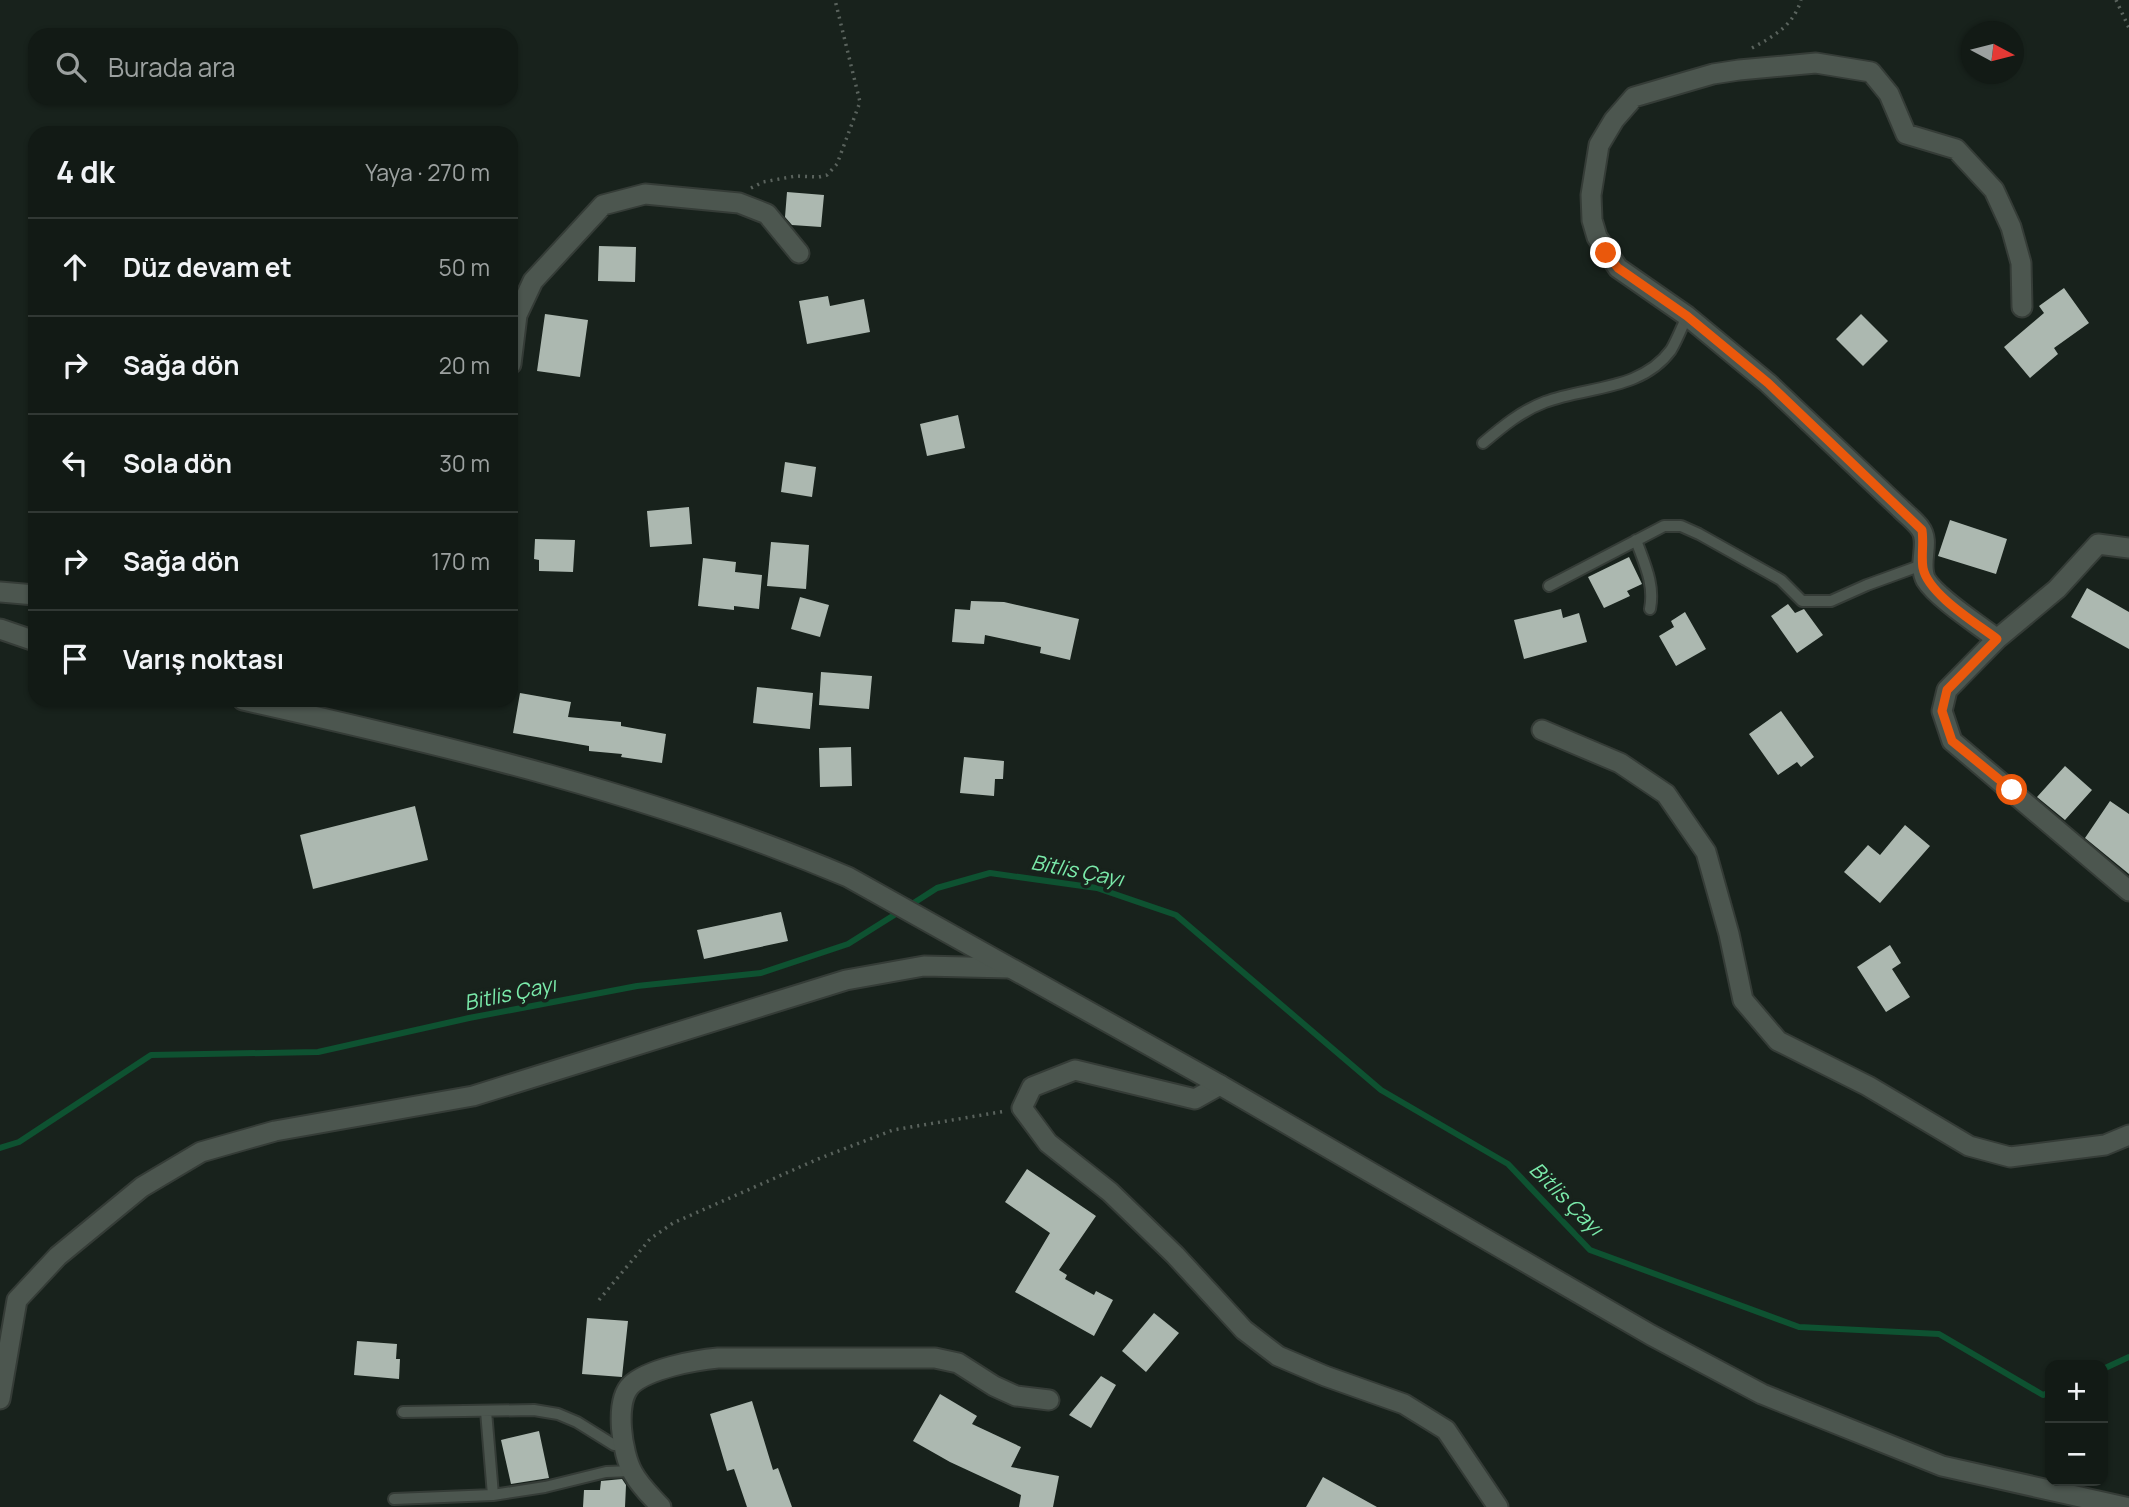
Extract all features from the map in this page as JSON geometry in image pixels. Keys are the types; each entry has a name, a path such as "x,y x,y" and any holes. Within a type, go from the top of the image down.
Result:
{"street":[{"path":"1997,639 1943,597 1926,580 1922,565 1922,530 1768,383 1687,316 1618,268 1602,245 1592,220 1593,171 1599,145 1614,120 1634,97 1713,74 1816,63 1871,72 1889,94 1906,134 1956,149 1994,190 2011,227 2021,263 2022,307"},
{"path":"518,314 533,281 603,205 645,194 739,203 767,214 799,253"},
{"path":"2129,548 2098,544 2057,589 1997,639 1947,690 1942,711 1952,741 2129,891"},
{"path":"0,592 28,594"},
{"path":"0,629 28,639"},
{"path":"274,707 420,740 691,816 848,877 1220,1085 1651,1335 1762,1394 1942,1466 2125,1507"},
{"path":"1542,730 1620,763 1665,794 1706,852 1729,934 1743,1000 1778,1041 1868,1086 1969,1146 2010,1157 2105,1145 2129,1135"},
{"path":"0,1399 17,1300 58,1256 142,1187 201,1152 275,1131 472,1096 846,980 923,966 1009,968"},
{"path":"1220,1085 1195,1099 1075,1070 1032,1087 1022,1108 1048,1143 1110,1192 1175,1255 1244,1330 1278,1356 1404,1404 1446,1430 1498,1507"},
{"path":"661,1507 639,1484 632,1471 624,1444 620,1407 626,1391 638,1380 689,1360 935,1358 958,1363 994,1386 1016,1396 1049,1400"}],"lane":[{"path":"1483,443 1508,422 1533,407 1561,397 1620,384 1648,371 1671,349 1687,316"},
{"path":"1549,586 1664,526 1681,526 1782,580 1802,600 1817,602 1842,598 1867,584 1922,565"},
{"path":"1636,540 1650,580 1650,609"},
{"path":"403,1412 534,1410 558,1414 577,1422 614,1446 624,1444"},
{"path":"486,1411 493,1494"},
{"path":"394,1499 493,1494 545,1487 606,1472 632,1471"}],"path":[{"path":"739,203 755,185 796,176 827,175 837,164 860,102 835,0"},
{"path":"1739,70 1740,61 1747,51 1787,26 1801,0"},
{"path":"2116,0 2129,29"},
{"path":"599,1300 650,1240 673,1223 818,1159 892,1130 1022,1108"}],"building":[{"path":"787,192 824,195 821,227 792,225 785,217"},
{"path":"599,246 636,247 635,282 598,281"},
{"path":"2064,288 2089,323 2054,348 2058,354 2030,378 2004,347 2044,313 2039,306"},
{"path":"828,296 830,306 864,299 870,332 807,344 799,301"},
{"path":"545,314 588,320 580,377 537,371"},
{"path":"1861,314 1888,341 1863,366 1836,339"},
{"path":"958,415 965,448 927,456 920,424"},
{"path":"785,462 816,467 812,497 781,492"},
{"path":"689,507 692,544 650,547 647,511"},
{"path":"1950,520 2007,539 1996,574 1938,556"},
{"path":"535,539 575,540 573,572 539,571 539,560 534,559"},
{"path":"771,542 809,545 806,589 767,586"},
{"path":"1629,557 1642,584 1627,591 1630,596 1604,608 1588,577"},
{"path":"703,558 736,562 735,572 762,575 759,609 734,606 734,610 698,606"},
{"path":"2087,588 2129,612 2129,649 2071,617"},
{"path":"800,597 829,605 820,637 791,629"},
{"path":"971,601 1004,602 1079,619 1070,660 1040,653 1041,647 985,635 984,644 952,642 955,609 970,610"},
{"path":"1788,604 1795,613 1804,609 1823,635 1797,653 1771,616"},
{"path":"1561,609 1563,618 1579,613 1587,642 1524,659 1514,620"},
{"path":"1685,612 1706,649 1676,666 1659,636 1674,627 1671,621"},
{"path":"821,672 872,676 869,709 819,705"},
{"path":"757,687 813,693 810,729 753,723"},
{"path":"520,693 571,702 568,717 621,722 621,726 666,734 662,763 621,757 622,754 589,751 589,746 513,733"},
{"path":"1781,711 1814,757 1801,767 1797,762 1778,775 1749,734"},
{"path":"851,747 852,786 820,787 819,748"},
{"path":"964,757 1004,761 1003,779 995,779 994,796 960,793"},
{"path":"2065,766 2092,790 2065,820 2037,797"},
{"path":"2110,801 2129,814 2129,874 2085,838"},
{"path":"415,806 428,860 313,889 300,835"},
{"path":"1905,825 1930,846 1880,903 1844,872 1868,845 1880,855"},
{"path":"781,912 788,941 704,959 697,930"},
{"path":"1890,945 1901,963 1892,969 1910,997 1886,1012 1857,967"},
{"path":"1027,1169 1096,1216 1059,1270 1067,1275 1065,1279 1094,1295 1096,1291 1113,1300 1094,1336 1015,1292 1050,1233 1005,1202"},
{"path":"1154,1313 1179,1333 1146,1372 1122,1351"},
{"path":"587,1318 628,1321 622,1377 582,1374"},
{"path":"357,1341 397,1344 396,1359 400,1359 399,1379 354,1375"},
{"path":"1101,1376 1116,1385 1091,1428 1069,1415"},
{"path":"940,1394 977,1416 972,1424 1021,1447 1011,1467 1059,1476 1053,1507 1019,1507 1021,1495 950,1462 913,1441"},
{"path":"752,1401 773,1470 778,1468 792,1507 747,1507 734,1469 727,1471 710,1414"},
{"path":"539,1431 549,1478 511,1484 501,1440"},
{"path":"1323,1477 1377,1507 1306,1507"},
{"path":"622,1479 626,1485 625,1507 583,1507 584,1490 600,1490 601,1481"}],"waterway":[{"name":"Bitlis Çayı","path":"909,906 937,888 990,873 1097,888 1176,915 1381,1090 1508,1164 1590,1250 1799,1327 1939,1334 2045,1394"},
{"name":"Bitlis Çayı","path":"0,1148 19,1142 151,1055 318,1052 469,1018 637,986 761,973 848,944 899,912"},
{"name":"Bitlis Çayı","path":"2108,1367 2129,1357"}],"route":[{"path":"1606,253 1618,268 1687,316 1768,383 1922,530 1922,565 1926,580 1943,597 1997,639 1947,690 1942,711 1952,741 2012,790"}]}
